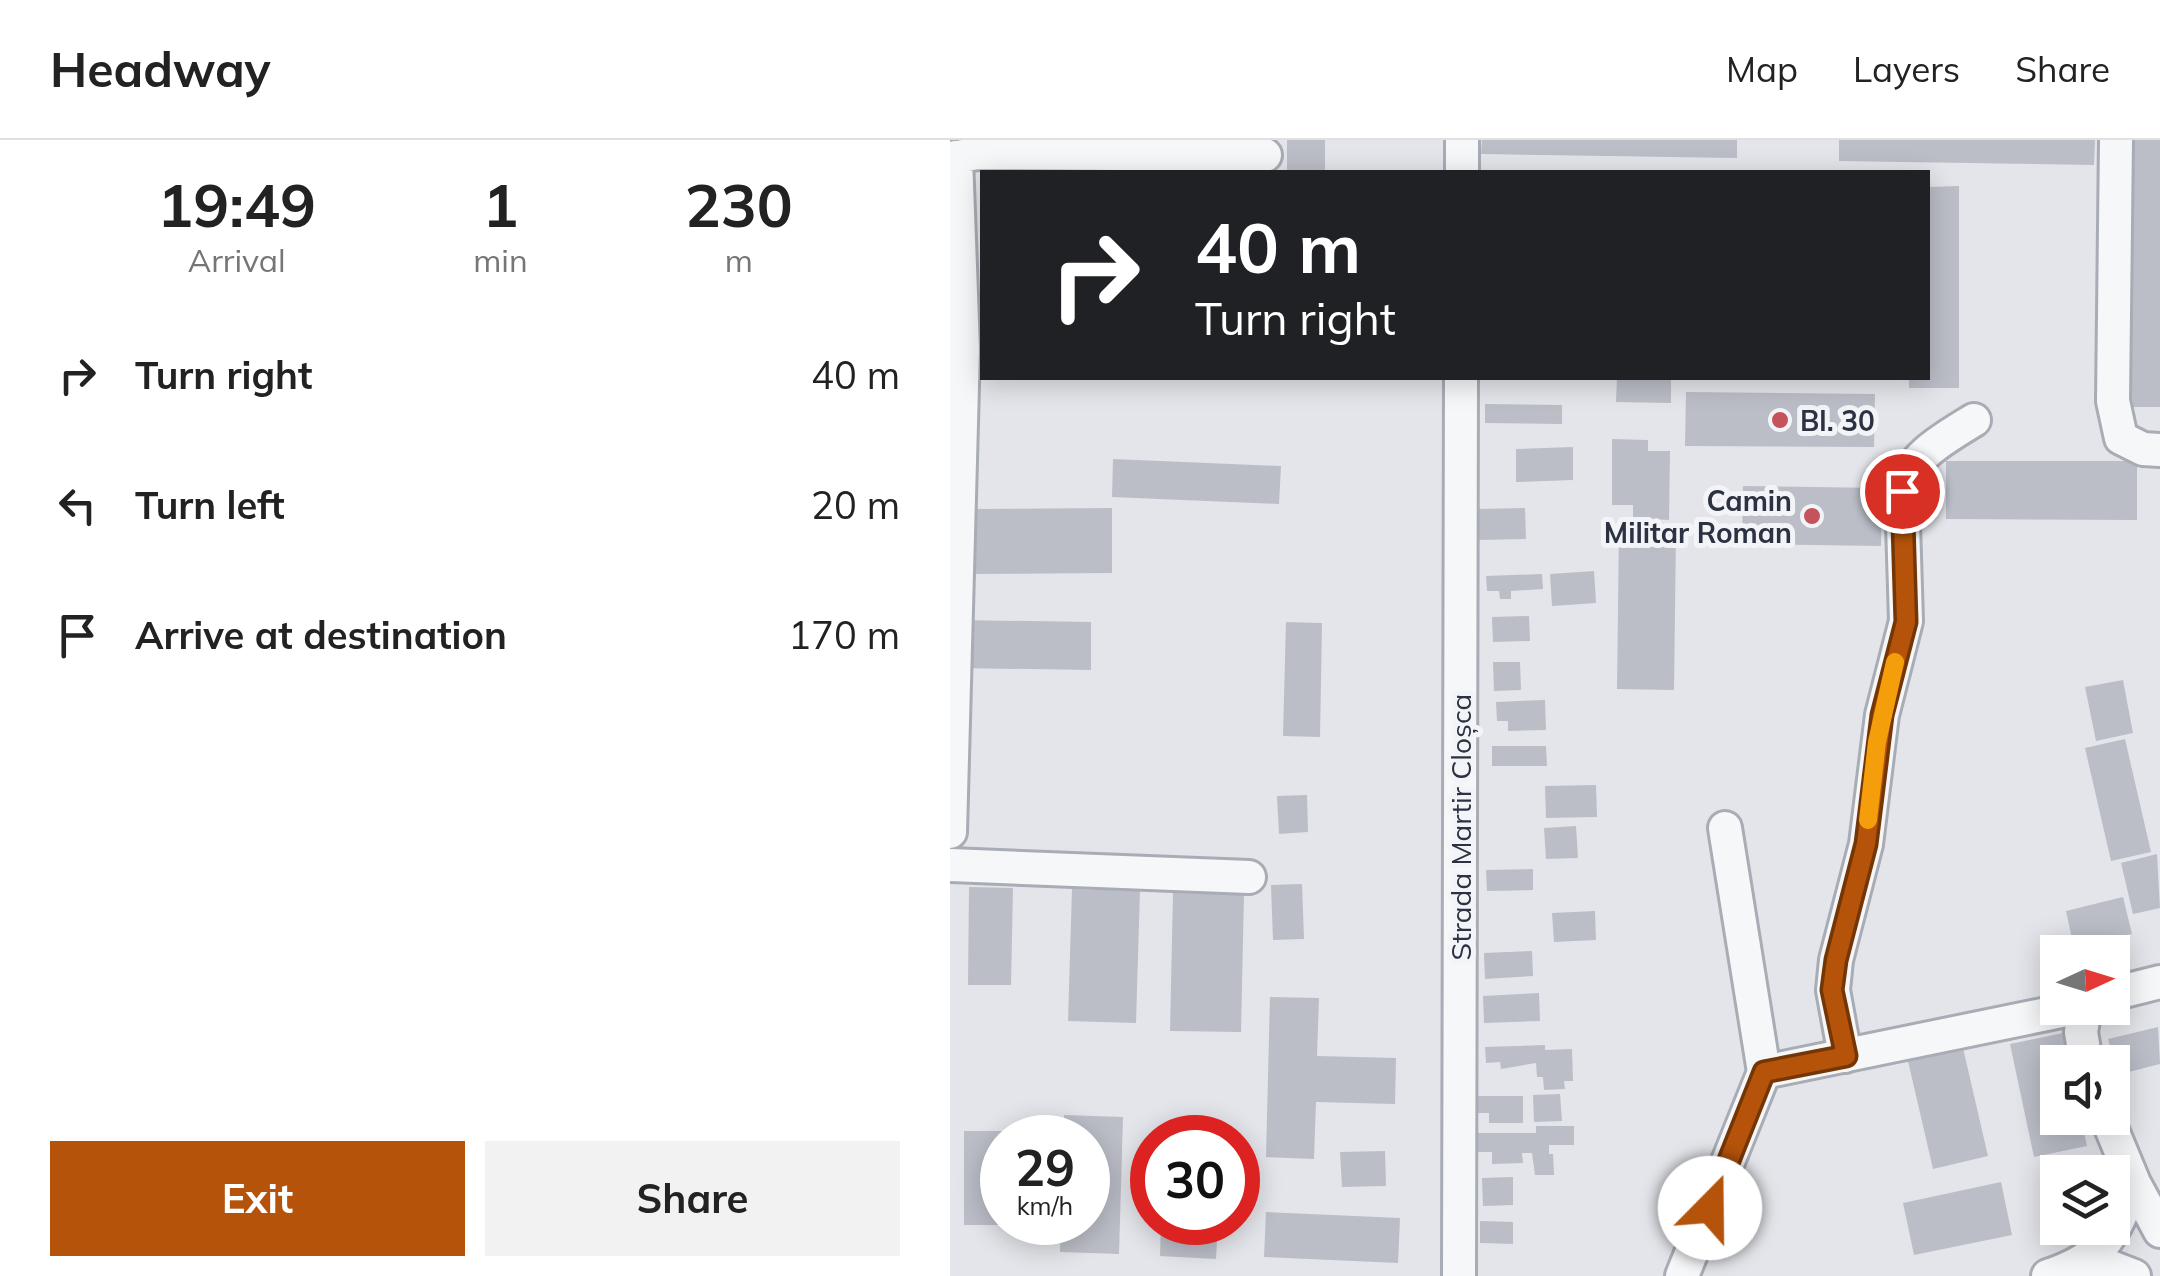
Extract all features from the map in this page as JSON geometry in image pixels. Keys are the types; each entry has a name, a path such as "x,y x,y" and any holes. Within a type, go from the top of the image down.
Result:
{"street":[{"path":"1462,140 1462,170"},
{"path":"2116,140 2113,400 2121,438 2143,449 2160,450"},
{"path":"950,832 965,152 1264,155"},
{"name":"Strada Martir Cloșca","path":"1459,1276 1460,380"},
{"path":"1846,1056 1832,990 1866,844 1882,715 1906,622 1902,491 1906,473 1914,464 1974,420"},
{"path":"1682,1276 1764,1072 1725,828"},
{"path":"950,865 1249,877"},
{"path":"2130,990 2160,982"},
{"path":"1764,1072 2040,1016"},
{"path":"2114,1135 2160,1231"},
{"path":"2048,1276 2113,1270 2108,1241 2134,1183"}],"building":[{"path":"1287,140 1325,140 1325,170 1287,170"},
{"path":"1482,140 1737,140 1737,158 1481,154"},
{"path":"1839,140 2095,140 2094,165 1839,161"},
{"path":"2130,140 2160,140 2160,407 2131,407"},
{"path":"1959,186 1959,388 1909,388 1909,380 1930,380 1930,187"},
{"path":"1617,380 1671,380 1671,403 1616,402"},
{"name":"Bl. 30","path":"1686,392 1875,394 1874,447 1685,446"},
{"path":"1485,404 1562,405 1562,424 1485,423"},
{"path":"1612,439 1648,440 1648,451 1670,451 1669,520 1633,518 1633,505 1612,505"},
{"path":"1573,447 1573,480 1516,482 1516,449"},
{"path":"1113,459 1281,466 1279,504 1112,497"},
{"path":"1946,461 2137,461 2137,520 1946,519"},
{"name":"Camin Militar Roman","path":"1743,486 1882,488 1881,546 1742,544"},
{"path":"1112,508 1112,573 968,574 967,509"},
{"path":"1525,508 1526,539 1477,540 1477,509"},
{"path":"1619,528 1676,529 1674,690 1617,689"},
{"path":"1594,571 1596,603 1552,606 1550,574"},
{"path":"1542,574 1543,589 1511,591 1511,599 1500,599 1499,591 1487,591 1486,576"},
{"path":"1529,616 1530,641 1493,642 1492,617"},
{"path":"959,620 1091,622 1091,670 958,668"},
{"path":"1286,622 1322,623 1320,737 1283,736"},
{"path":"1493,662 1520,662 1521,690 1494,691"},
{"path":"2123,680 2133,733 2096,741 2085,687"},
{"path":"1545,700 1546,730 1508,731 1508,721 1497,721 1496,702"},
{"path":"2125,739 2151,852 2111,861 2085,748"},
{"path":"1492,746 1546,746 1547,766 1492,766"},
{"path":"1596,785 1597,817 1546,818 1545,786"},
{"path":"1307,795 1308,832 1279,834 1277,796"},
{"path":"1576,826 1578,858 1546,859 1544,828"},
{"path":"2157,854 2160,908 2133,914 2121,863"},
{"path":"1533,869 1533,890 1487,891 1486,870"},
{"path":"1302,884 1304,939 1273,940 1271,885"},
{"path":"969,887 1013,888 1011,985 968,985"},
{"path":"1072,889 1140,891 1136,1023 1068,1021"},
{"path":"1173,893 1244,894 1241,1032 1170,1031"},
{"path":"2123,897 2132,934 2071,935 2066,911"},
{"path":"1595,911 1596,940 1554,942 1552,913"},
{"path":"1532,951 1533,976 1485,979 1484,953"},
{"path":"1539,993 1540,1021 1484,1023 1483,996"},
{"path":"1270,997 1319,998 1317,1056 1396,1058 1395,1104 1316,1102 1314,1159 1266,1157"},
{"path":"2158,1027 2160,1064 2130,1072 2130,1045 2110,1045 2108,1039"},
{"path":"2063,1033 2065,1045 2040,1045 2040,1135 2085,1135 2087,1146 2034,1157 2010,1044"},
{"path":"1545,1045 1545,1050 1572,1049 1573,1081 1564,1081 1565,1089 1544,1090 1543,1077 1537,1077 1536,1063 1501,1069 1500,1062 1486,1063 1485,1047"},
{"path":"1963,1048 1988,1156 1933,1169 1908,1061"},
{"path":"1560,1094 1562,1121 1534,1122 1533,1095"},
{"path":"1478,1096 1523,1096 1523,1123 1489,1123 1489,1113 1478,1113"},
{"path":"1110,1117 1123,1117 1119,1254 1060,1252 1060,1245 1110,1245"},
{"path":"1536,1126 1574,1126 1574,1145 1549,1145 1554,1175 1535,1175 1532,1153 1522,1153 1523,1163 1492,1164 1492,1152 1476,1152 1476,1133 1536,1133"},
{"path":"964,1131 980,1131 980,1225 964,1225"},
{"path":"1385,1151 1386,1186 1342,1187 1340,1152"},
{"path":"1513,1177 1513,1205 1483,1206 1482,1178"},
{"path":"2001,1182 2012,1235 1914,1255 1903,1203"},
{"path":"1266,1212 1400,1218 1398,1263 1264,1257"},
{"path":"1480,1221 1513,1222 1513,1244 1480,1243"},
{"path":"1160,1245 1217,1245 1216,1259 1160,1256"}],"slow traffic":[{"path":"1868,820 1877,742 1895,662"}],"place":[{"name":"Bl. 30","path":"1780,420"},
{"name":"Camin Militar Roman","path":"1812,516"}],"route":[{"path":"1710,1208 1764,1072 1846,1056 1832,990 1866,844 1882,715 1906,622 1902,491"}]}
